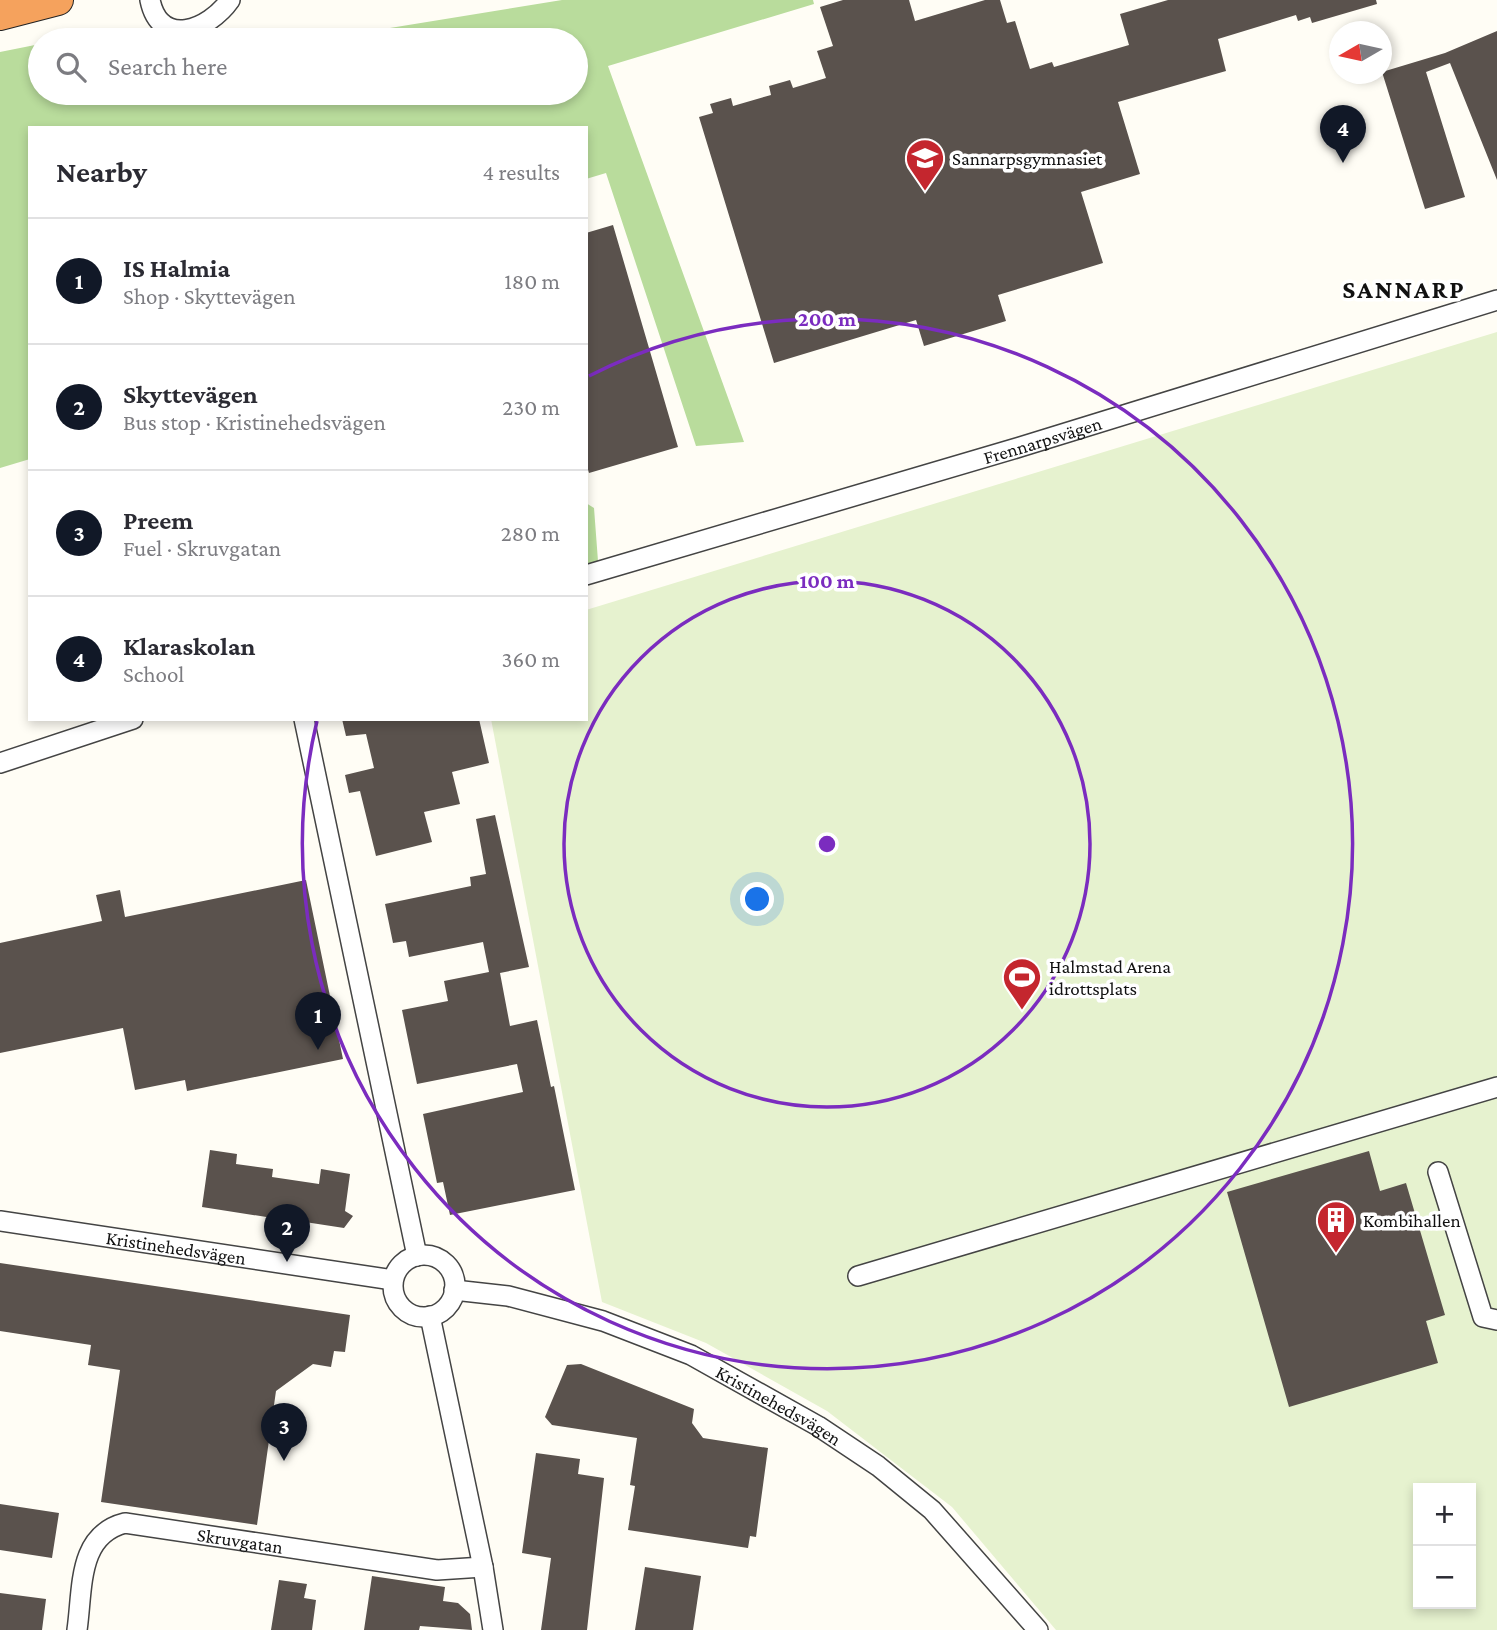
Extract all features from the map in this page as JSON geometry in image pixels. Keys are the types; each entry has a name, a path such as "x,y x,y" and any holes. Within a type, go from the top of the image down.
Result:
{"highway":[{"path":"0,15 58,0"}],"street":[{"path":"150,0 159,19 174,28"},
{"path":"194,28 210,22 230,0"},
{"name":"Frennarpsvägen","path":"588,574 1020,447 1497,300"},
{"path":"0,762 127,721"},
{"path":"304,721 417,1256"},
{"path":"858,1276 1497,1087"},
{"path":"1438,1172 1483,1317 1497,1320"},
{"name":"Kristinehedsvägen","path":"0,1221 393,1280"},
{"path":"417,1256 431,1256 443,1262 453,1276 454,1290 444,1309 430,1316 414,1315 401,1307 393,1292 393,1280 402,1264 417,1256"},
{"name":"Kristinehedsvägen","path":"454,1290 508,1296 603,1321 691,1355 818,1426 878,1466 932,1510 1038,1630"},
{"path":"430,1316 484,1567 493,1630"},
{"name":"Skruvgatan","path":"77,1630 89,1551 101,1533 125,1523 437,1570 484,1567"}],"green space":[{"path":"562,0 813,0 814,4 608,66 744,442 696,446 606,173 588,178 588,126 28,126 28,460 0,468 0,52 28,46 28,105 588,105 588,28 390,28"},
{"name":"Halmstad Arena idrottsplats","path":"1497,332 1497,1630 1056,1630 952,1507 827,1411 706,1343 602,1302 491,721 588,721 588,609"},
{"path":"588,504 594,508 598,561 588,564"}],"building":[{"path":"843,0 909,0 915,21 985,0 1000,0 1007,23 1015,21 1030,69 1052,62 1054,67 1129,45 1120,14 1168,0 1376,0 1377,4 1312,23 1310,17 1298,21 1296,15 1218,39 1226,71 1118,102 1140,174 1081,192 1103,263 998,295 1006,321 924,346 916,320 774,363 699,117 713,113 710,104 731,98 733,106 771,95 769,86 790,80 793,88 826,78 817,51 833,46 820,7"},
{"path":"1497,31 1497,180 1450,63 1426,72 1465,197 1425,209 1386,84 1392,84 1392,69 1445,53"},
{"path":"613,225 678,447 589,473 588,470 588,232"},
{"path":"342,721 479,721 489,763 452,772 460,804 424,812 432,842 376,856 360,791 349,793 345,775 374,768 366,734 346,736"},
{"path":"495,815 529,967 500,973 510,1026 537,1020 551,1087 554,1086 575,1190 450,1215 443,1182 437,1183 423,1114 523,1092 517,1064 417,1084 402,1010 448,1001 444,981 489,972 483,942 409,957 406,941 393,943 385,904 471,886 470,877 486,874 476,819"},
{"path":"306,880 343,1059 187,1091 185,1080 135,1090 123,1028 0,1053 0,943 102,921 96,895 120,890 125,917"},
{"path":"210,1150 237,1154 236,1164 273,1169 272,1177 319,1184 321,1169 350,1174 345,1211 353,1216 344,1228 292,1220 286,1225 279,1219 202,1207"},
{"name":"Kombihallen","path":"1369,1151 1380,1191 1406,1183 1445,1315 1426,1321 1438,1363 1289,1407 1227,1192"},
{"path":"0,1263 350,1315 345,1352 334,1351 331,1367 313,1364 276,1391 257,1525 101,1502 120,1370 88,1365 91,1345 0,1331"},
{"path":"581,1364 694,1409 692,1423 703,1438 768,1448 756,1537 750,1536 748,1548 628,1530 635,1486 630,1485 637,1438 552,1425 545,1417 567,1365"},
{"path":"536,1453 580,1459 578,1474 604,1478 587,1630 541,1630 551,1558 522,1553"},
{"path":"0,1504 59,1513 52,1558 0,1550"},
{"path":"645,1567 701,1576 693,1630 635,1630"},
{"path":"372,1576 445,1587 443,1601 458,1603 470,1614 472,1630 420,1626 419,1630 364,1630"},
{"path":"279,1580 307,1584 304,1598 316,1600 312,1630 271,1630"},
{"path":"0,1593 46,1599 42,1630 0,1630"}],"place":[{"name":"Klaraskolan","path":"1343,163"},
{"name":"Sannarpsgymnasiet","path":"925,192"},
{"name":"Halmstad Arena idrottsplats","path":"1022,1011"},
{"name":"IS Halmia","path":"318,1050"},
{"name":"Kombihallen","path":"1336,1254"},
{"name":"Skyttevägen","path":"287,1262"},
{"name":"Preem","path":"284,1461"}],"district":[{"name":"SANNARP","path":"1404,289"}]}
